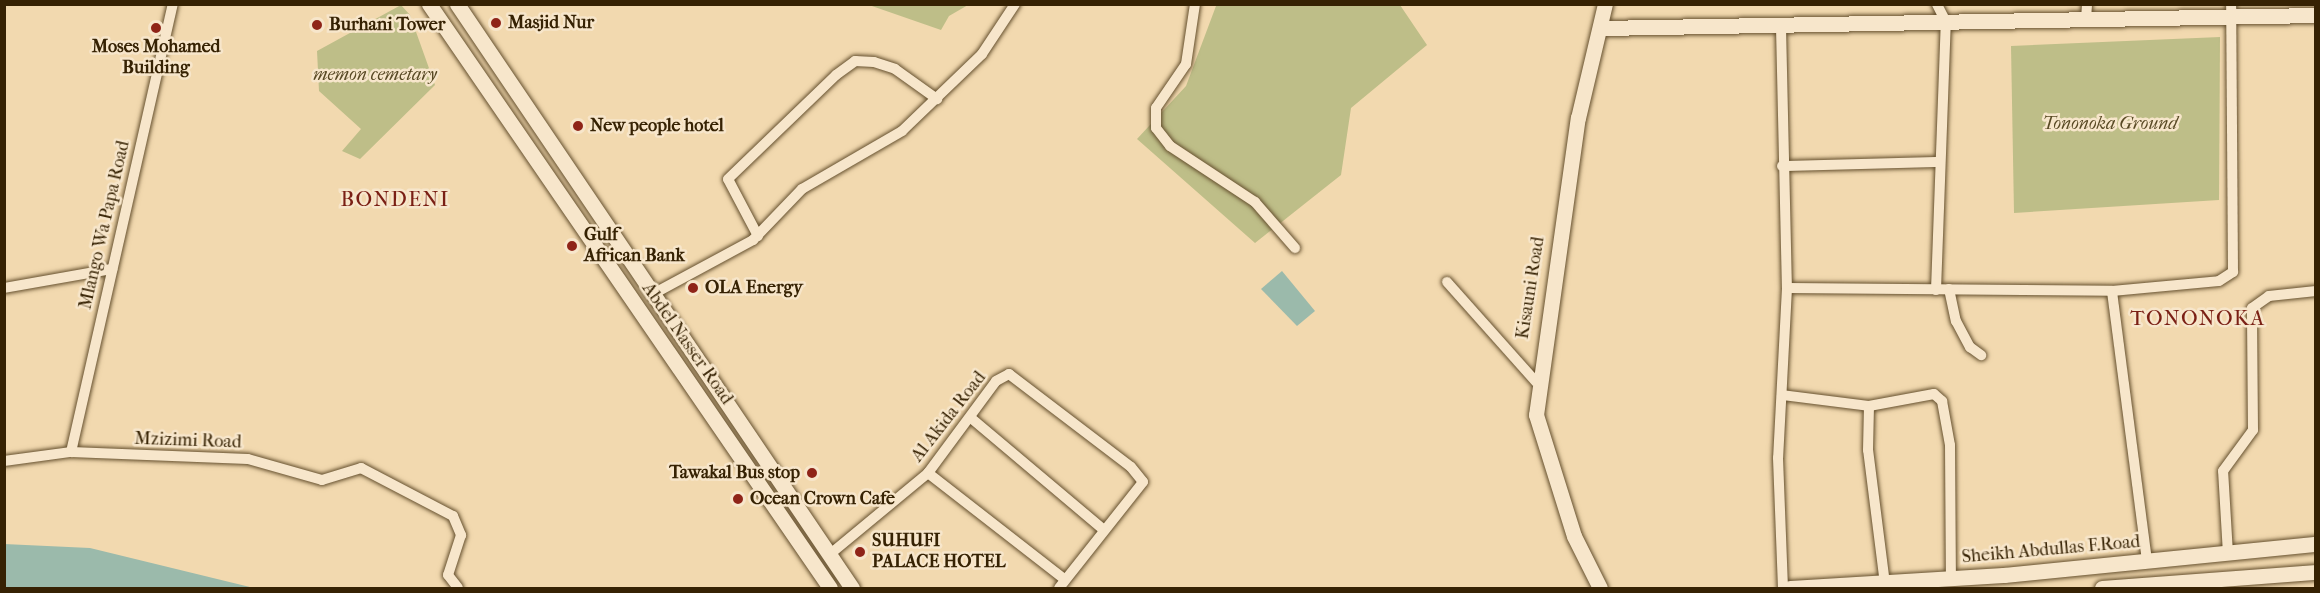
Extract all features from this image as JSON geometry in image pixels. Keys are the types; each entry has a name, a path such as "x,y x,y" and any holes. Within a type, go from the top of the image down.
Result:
{"main road":[{"name":"Abdel Nasser Road","path":"429,4 830,588"},
{"name":"Abdel Nasser Road","path":"458,4 852,588"},
{"name":"Kisauni Road","path":"1600,588 1548,457 1536,415 1536,382 1578,118 1605,4"},
{"path":"1601,28 1781,27 1946,22 2086,12 2231,11 2316,15"},
{"path":"602,255 618,244"},
{"path":"676,362 694,354"},
{"name":"Sheikh Abdullas F.Road","path":"1790,588 1885,584 2228,554 2316,544"},
{"name":"Kisauni Road","path":"1590,588 1592,572"},
{"path":"2102,588 2316,572"}],"street":[{"name":"Mlango Wa Papa Road","path":"71,452 173,4"},
{"path":"653,294 758,236 802,189 888,141 937,99 982,54 1015,4"},
{"path":"1195,4 1186,64 1156,108 1156,128 1170,146 1255,202 1295,248"},
{"path":"1936,290 1946,22 1937,4"},
{"path":"1787,288 2112,291 2219,281 2233,272 2231,11"},
{"path":"1781,27 1782,166 1787,288 1782,395 1783,588"},
{"path":"758,236 728,179 836,75 855,61 874,62 895,69 937,99"},
{"path":"1782,166 1940,162"},
{"path":"4,288 112,269"},
{"path":"1447,282 1536,382"},
{"path":"1949,289 1956,321 1970,347 1981,355"},
{"path":"2112,291 2147,561"},
{"path":"2228,554 2223,471 2253,430 2252,308 2269,296 2316,291"},
{"name":"Al Akida Road","path":"829,555 928,473 971,418 996,381 1015,376 1131,467 1143,482 1138,493 1104,530"},
{"path":"1782,395 1869,406 1905,397 1941,398 1950,445 1951,578"},
{"path":"1869,406 1868,450 1885,584"},
{"path":"928,473 1062,584 1104,530 971,418"},
{"name":"Mzizimi Road","path":"4,460 71,452 248,459 322,480 361,468 453,516 461,535 448,574 458,588"}],"green space":[{"path":"968,4 949,16 941,30 869,5"},
{"name":"memon cemetary","path":"401,5 410,15 435,85 360,159 342,151 361,129 319,91 317,51"},
{"path":"1400,5 1427,45 1351,108 1341,175 1255,243 1137,139 1186,86 1216,6"},
{"name":"Tononoka Ground","path":"2220,37 2219,200 2014,213 2011,46"}],"shaded area":[{"path":"1282,271 1315,311 1297,326 1261,289"},
{"path":"4,544 90,548 254,588 5,588"}],"place":[{"name":"Masjid Nur","path":"496,23"},
{"name":"Burhani Tower","path":"317,25"},
{"name":"Moses Mohamed Building","path":"156,28"},
{"name":"New people hotel","path":"578,126"},
{"name":"Gulf African Bank","path":"572,246"},
{"name":"OLA Energy","path":"693,288"},
{"name":"Tawakal Bus stop","path":"812,473"},
{"name":"Ocean Crown Cafe","path":"738,499"},
{"name":"SUHUFI PALACE HOTEL","path":"860,552"}],"district":[{"name":"BONDENI","path":"395,199"},
{"name":"TONONOKA","path":"2198,318"}]}
